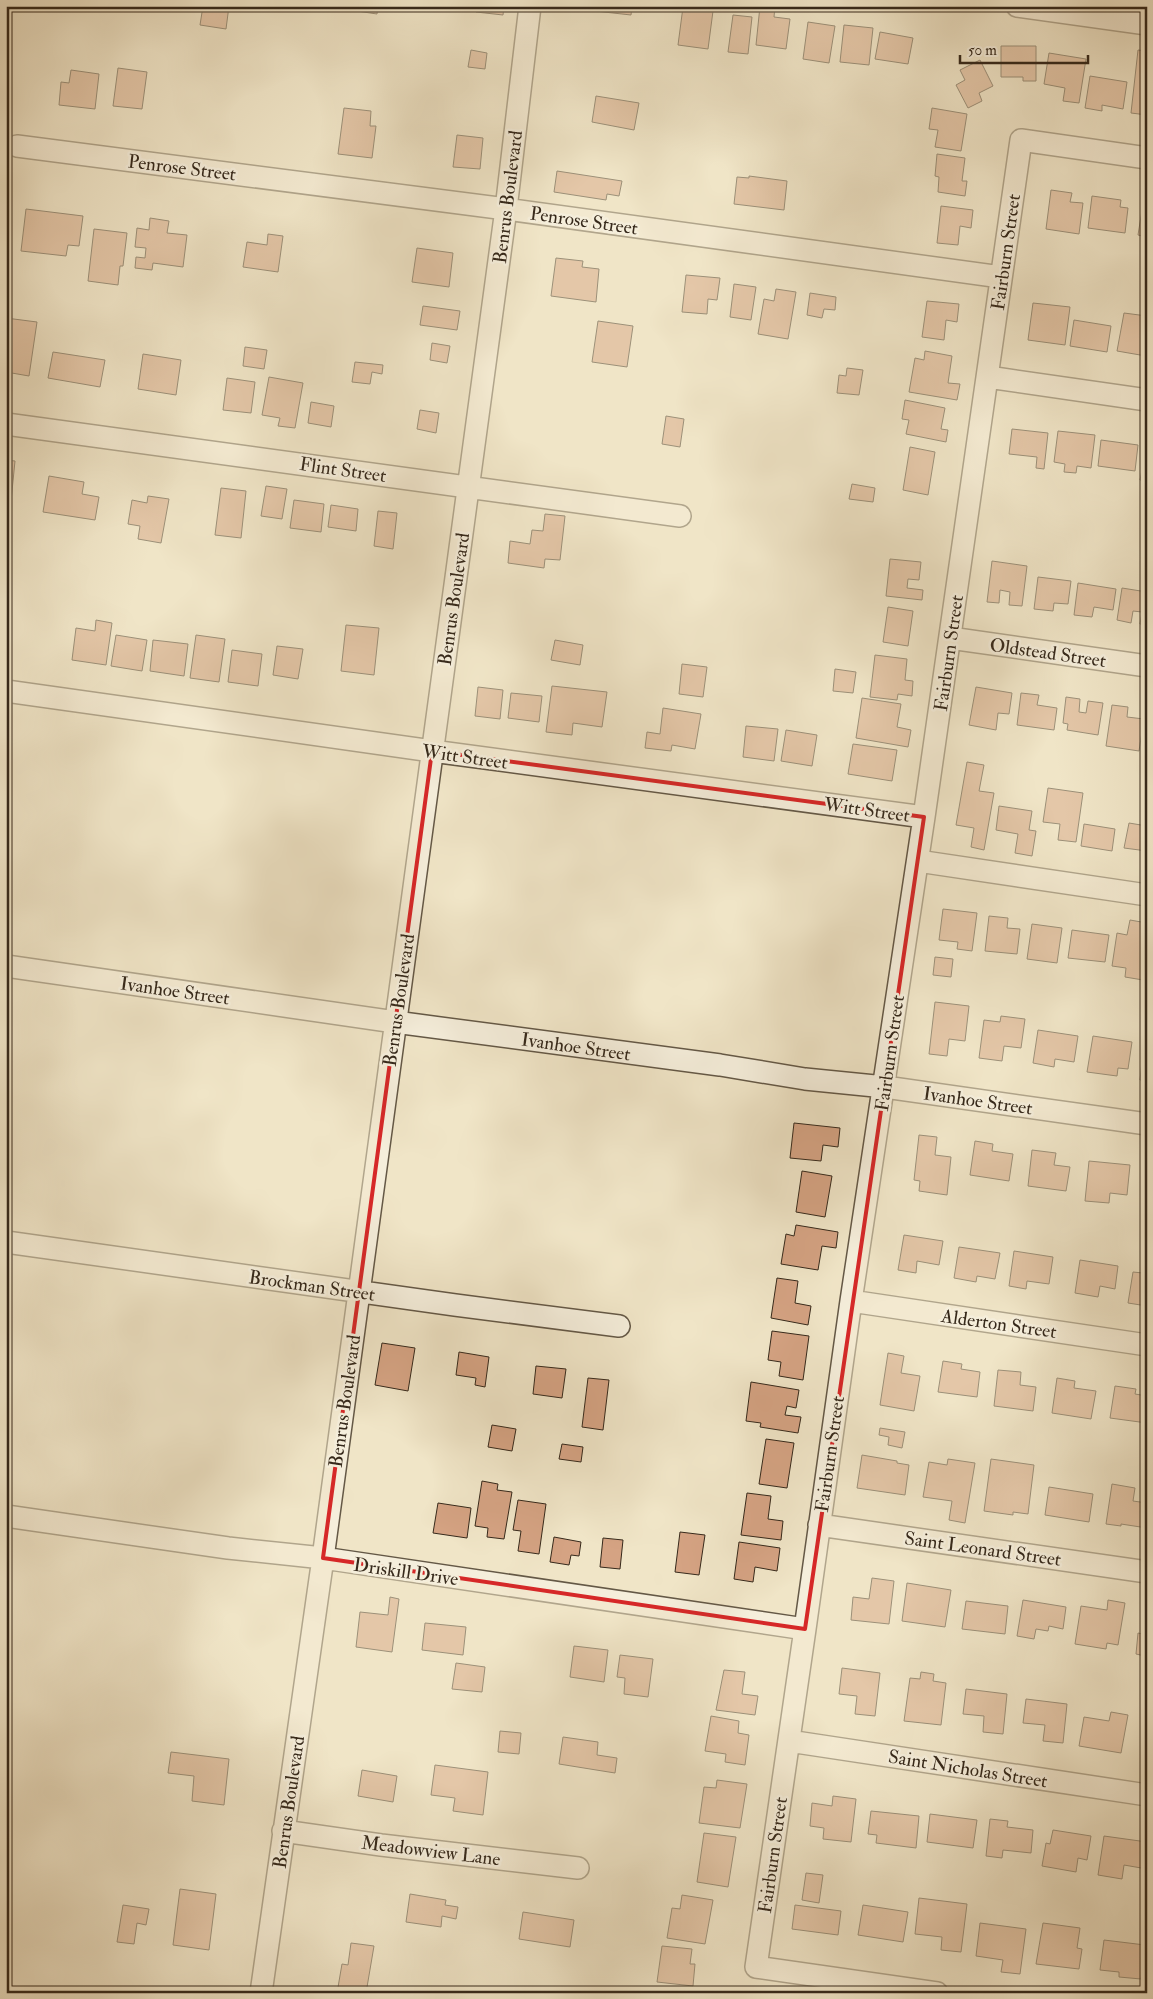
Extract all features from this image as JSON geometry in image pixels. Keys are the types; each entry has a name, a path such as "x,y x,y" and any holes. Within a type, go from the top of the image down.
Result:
{"street":[{"name":"Benrus Boulevard","path":"261,1993 323,1558 469,486 506,209 530,6"},
{"path":"1017,6 1097,12 1147,24"},
{"name":"Fairburn Street","path":"937,1993 756,1967 805,1630 818,1525 918,861 1021,140 1147,158"},
{"name":"Penrose Street","path":"17,146 506,209 1001,277"},
{"path":"988,378 1147,400"},
{"name":"Flint Street","path":"6,424 680,516"},
{"name":"Oldstead Street","path":"950,638 1147,666"},
{"name":"Witt Street","path":"6,691 432,751 924,817"},
{"path":"918,861 1147,895"},
{"name":"Ivanhoe Street","path":"6,966 395,1022 710,1064 805,1079 884,1087 1147,1124"},
{"name":"Brockman Street","path":"6,1242 359,1292 619,1326"},
{"name":"Alderton Street","path":"851,1301 1147,1345"},
{"name":"Driskill Drive","path":"6,1516 228,1548 323,1558 805,1630"},
{"name":"Saint Leonard Street","path":"818,1525 1147,1572"},
{"name":"Saint Nicholas Street","path":"789,1741 1147,1795"},
{"name":"Meadowview Lane","path":"283,1831 381,1845 578,1868"}],"highlighted area":[{"path":"432,751 924,817 805,1629 323,1558"}],"building":[{"path":"203,6 229,6 226,29 200,25"},
{"path":"357,6 378,6 377,14 357,11"},
{"path":"477,6 504,6 503,15 476,12"},
{"path":"595,6 632,6 631,15 595,11"},
{"path":"760,6 775,6 774,17 790,19 786,49 756,45"},
{"path":"683,7 713,11 708,49 678,45"},
{"path":"733,15 752,17 748,54 728,52"},
{"path":"808,22 835,26 829,63 803,59"},
{"path":"844,25 873,28 869,65 840,62"},
{"path":"880,32 913,38 908,64 875,59"},
{"path":"1001,46 1036,46 1036,81 1023,81 1023,77 1001,77"},
{"path":"471,50 487,53 485,69 468,67"},
{"path":"1138,50 1147,51 1147,115 1131,113"},
{"path":"1049,53 1086,59 1079,103 1063,101 1065,88 1044,84"},
{"path":"980,60 993,86 979,93 982,101 968,108 956,85 965,80 960,70"},
{"path":"118,68 147,72 142,109 113,106"},
{"path":"71,70 99,74 95,109 59,105 61,82 69,83"},
{"path":"1090,76 1127,82 1123,109 1102,105 1102,111 1085,108"},
{"path":"596,96 639,103 634,130 592,122"},
{"path":"344,108 371,111 370,126 376,126 372,158 338,154"},
{"path":"932,108 967,114 961,151 935,147 938,130 929,129"},
{"path":"457,135 483,138 480,169 453,167"},
{"path":"937,154 965,158 962,181 967,181 965,196 938,192 939,177 935,176"},
{"path":"557,171 622,181 619,196 607,194 606,200 554,192"},
{"path":"749,176 787,181 784,210 734,204 737,177 749,178"},
{"path":"1051,190 1072,193 1070,202 1083,203 1079,234 1046,229"},
{"path":"1092,196 1121,200 1120,207 1128,208 1125,233 1088,228"},
{"path":"1143,204 1147,205 1147,237 1138,235"},
{"path":"941,206 973,210 971,228 960,226 958,245 937,243"},
{"path":"26,209 83,216 79,246 68,245 66,256 21,251"},
{"path":"150,218 169,221 167,233 187,235 183,267 153,263 152,270 135,268 136,257 145,258 146,248 135,247 137,228 149,230"},
{"path":"94,229 127,233 123,266 120,266 118,285 88,281"},
{"path":"268,234 283,236 278,272 243,267 247,242 267,245"},
{"path":"417,248 453,253 449,287 412,282"},
{"path":"556,258 583,261 582,267 599,269 596,302 551,296"},
{"path":"686,275 720,278 717,300 708,299 707,314 682,312"},
{"path":"734,284 756,287 751,320 730,317"},
{"path":"776,289 796,292 788,339 758,334 764,299 774,301"},
{"path":"810,293 836,297 835,310 824,309 822,318 807,315"},
{"path":"927,301 959,304 957,322 946,320 944,340 922,337"},
{"path":"1033,303 1070,307 1065,345 1028,340"},
{"path":"423,306 460,311 457,330 420,325"},
{"path":"1124,313 1147,316 1146,356 1117,351"},
{"path":"6,318 37,322 29,376 6,372"},
{"path":"1074,320 1111,326 1107,352 1070,346"},
{"path":"598,321 633,326 627,367 592,362"},
{"path":"432,343 450,346 447,363 430,360"},
{"path":"245,347 267,350 264,369 243,366"},
{"path":"925,351 952,356 948,383 960,384 957,400 909,392 915,358 924,360"},
{"path":"53,352 105,360 100,387 48,378"},
{"path":"143,354 181,360 176,395 138,389"},
{"path":"355,362 383,365 382,374 372,372 370,384 352,382"},
{"path":"847,368 863,370 859,395 837,393 839,375 846,376"},
{"path":"269,377 303,383 295,428 278,426 280,418 262,415"},
{"path":"227,378 255,382 251,413 223,410"},
{"path":"905,400 945,408 941,429 948,430 946,442 906,434 909,420 902,419"},
{"path":"311,402 334,406 331,427 308,423"},
{"path":"420,410 439,413 436,433 417,429"},
{"path":"666,416 684,419 680,447 662,444"},
{"path":"1012,429 1048,433 1044,469 1036,468 1037,457 1009,454"},
{"path":"1058,431 1095,435 1091,468 1077,466 1076,473 1064,472 1065,464 1054,462"},
{"path":"1101,440 1138,445 1135,471 1098,466"},
{"path":"1147,444 1147,481 1140,480"},
{"path":"910,447 935,452 928,495 903,490"},
{"path":"6,460 15,461 11,501 6,501"},
{"path":"49,476 84,482 82,494 99,497 95,520 43,512"},
{"path":"852,484 875,488 873,502 849,499"},
{"path":"266,486 287,489 282,519 261,516"},
{"path":"221,488 246,491 241,538 215,535"},
{"path":"148,496 169,499 161,543 138,539 140,526 128,524 132,500 147,503"},
{"path":"294,500 324,504 321,532 290,528"},
{"path":"331,505 358,509 356,531 328,527"},
{"path":"378,511 397,513 393,549 374,546"},
{"path":"545,514 565,516 560,560 545,559 544,568 508,563 510,541 530,544 532,530 543,531"},
{"path":"890,559 921,562 919,580 908,579 907,588 923,590 922,600 886,596"},
{"path":"992,561 1027,566 1022,606 1009,605 1010,592 1000,590 999,603 987,602"},
{"path":"1038,577 1071,581 1068,604 1054,603 1053,611 1034,609"},
{"path":"1078,583 1116,589 1113,610 1094,607 1092,617 1074,615"},
{"path":"1122,588 1147,592 1147,625 1140,624 1142,612 1133,611 1131,623 1117,620"},
{"path":"888,607 913,611 908,646 883,642"},
{"path":"96,620 112,623 106,665 72,660 76,628 95,631"},
{"path":"346,625 379,628 374,675 341,671"},
{"path":"116,635 147,640 142,671 111,666"},
{"path":"196,635 225,639 219,682 190,678"},
{"path":"153,640 188,644 184,676 150,671"},
{"path":"555,640 583,645 580,665 551,660"},
{"path":"277,646 303,649 298,679 273,675"},
{"path":"232,650 262,654 258,686 228,682"},
{"path":"875,655 907,659 905,680 913,681 912,696 898,694 897,700 870,697"},
{"path":"682,664 707,667 703,697 679,694"},
{"path":"835,669 856,672 853,693 833,691"},
{"path":"552,686 607,692 602,727 573,723 572,735 546,732"},
{"path":"478,687 503,690 500,719 475,716"},
{"path":"976,687 1012,693 1009,714 998,713 996,730 969,725"},
{"path":"511,693 542,696 539,722 508,718"},
{"path":"1021,693 1039,695 1037,705 1057,708 1054,730 1017,725"},
{"path":"1066,697 1080,699 1079,712 1086,713 1088,701 1103,703 1098,735 1067,730 1068,724 1063,723"},
{"path":"862,698 901,704 897,727 911,730 908,747 856,738"},
{"path":"1112,705 1128,707 1127,717 1144,719 1139,751 1106,746"},
{"path":"663,708 701,714 695,749 672,745 671,751 645,748 647,732 660,734"},
{"path":"746,726 778,729 774,761 743,757"},
{"path":"786,730 817,735 812,766 781,761"},
{"path":"853,744 897,750 892,781 848,774"},
{"path":"967,762 984,765 979,791 994,793 984,850 971,847 974,828 956,825"},
{"path":"1048,788 1083,793 1076,842 1058,840 1060,824 1043,822"},
{"path":"999,806 1032,811 1029,830 1036,831 1032,856 1015,853 1018,834 996,830"},
{"path":"1129,823 1147,826 1147,851 1124,848"},
{"path":"1084,824 1115,829 1112,851 1081,846"},
{"path":"943,909 977,913 972,951 957,949 958,942 939,940"},
{"path":"989,916 1008,918 1007,928 1020,929 1017,954 985,951"},
{"path":"1130,920 1147,923 1147,953 1143,980 1125,977 1126,968 1112,966 1117,933 1127,935"},
{"path":"1032,924 1062,928 1057,963 1027,959"},
{"path":"1072,930 1109,935 1105,962 1068,958"},
{"path":"935,957 953,959 951,977 933,975"},
{"path":"935,1002 969,1006 965,1041 949,1039 947,1056 929,1054"},
{"path":"1001,1016 1025,1019 1021,1048 1004,1046 1002,1061 979,1058 984,1020 1000,1022"},
{"path":"1038,1030 1078,1036 1074,1062 1055,1059 1054,1067 1033,1063"},
{"path":"1093,1036 1132,1042 1128,1069 1118,1068 1117,1076 1087,1072"},
{"path":"1144,1043 1147,1043 1147,1081 1140,1080"},
{"path":"794,1123 840,1128 838,1147 823,1145 821,1161 790,1158"},
{"path":"919,1135 937,1137 935,1155 951,1157 947,1195 919,1191 920,1181 914,1180"},
{"path":"975,1141 993,1144 992,1151 1013,1154 1009,1181 970,1175"},
{"path":"1032,1150 1056,1153 1054,1165 1070,1167 1066,1191 1028,1186"},
{"path":"1089,1161 1130,1165 1127,1195 1110,1193 1109,1203 1085,1201"},
{"path":"802,1171 832,1176 825,1217 796,1212"},
{"path":"1147,1171 1147,1197 1144,1196"},
{"path":"796,1225 838,1232 836,1248 822,1246 818,1270 781,1264 786,1234 794,1236"},
{"path":"904,1235 943,1241 939,1265 917,1261 916,1273 898,1270"},
{"path":"959,1247 1000,1253 995,1279 977,1276 976,1282 954,1278"},
{"path":"1014,1251 1053,1257 1049,1284 1027,1281 1026,1289 1009,1286"},
{"path":"1080,1260 1118,1266 1115,1289 1100,1286 1098,1297 1075,1293"},
{"path":"1144,1266 1147,1266 1147,1306 1128,1303 1133,1272 1143,1273"},
{"path":"777,1278 798,1281 795,1303 811,1306 808,1325 771,1318"},
{"path":"772,1331 809,1336 803,1380 779,1376 781,1362 768,1360"},
{"path":"382,1343 415,1348 408,1391 375,1385"},
{"path":"459,1352 489,1357 485,1387 475,1385 476,1378 456,1375"},
{"path":"888,1353 904,1356 901,1373 920,1376 914,1411 880,1405"},
{"path":"943,1361 962,1364 961,1369 980,1372 977,1397 938,1392"},
{"path":"536,1366 566,1369 562,1398 533,1394"},
{"path":"998,1370 1021,1372 1020,1385 1036,1387 1033,1411 994,1406"},
{"path":"588,1378 609,1380 603,1430 582,1427"},
{"path":"1057,1378 1075,1381 1074,1388 1096,1391 1091,1419 1052,1413"},
{"path":"751,1382 799,1390 796,1408 787,1406 785,1415 801,1417 798,1433 760,1427 761,1423 746,1421"},
{"path":"1115,1386 1136,1389 1135,1394 1147,1396 1147,1423 1110,1418"},
{"path":"492,1425 516,1429 512,1451 488,1447"},
{"path":"880,1428 905,1432 902,1448 888,1445 889,1437 879,1435"},
{"path":"766,1439 794,1443 787,1488 759,1484"},
{"path":"562,1444 583,1447 581,1462 559,1459"},
{"path":"862,1455 909,1465 905,1495 857,1488"},
{"path":"948,1459 975,1463 965,1523 949,1520 952,1501 923,1497 929,1462 947,1465"},
{"path":"991,1459 1034,1465 1028,1514 1013,1512 1013,1515 984,1511"},
{"path":"482,1481 498,1484 497,1490 512,1492 504,1539 487,1537 488,1528 475,1526"},
{"path":"1112,1484 1135,1488 1133,1501 1147,1503 1147,1528 1106,1524"},
{"path":"1049,1487 1093,1494 1089,1522 1045,1515"},
{"path":"747,1493 771,1496 768,1519 783,1521 781,1540 741,1535"},
{"path":"518,1500 546,1504 539,1554 518,1551 521,1531 513,1530"},
{"path":"438,1503 471,1508 467,1538 433,1533"},
{"path":"680,1532 705,1535 699,1575 675,1572"},
{"path":"554,1537 581,1542 579,1556 571,1555 569,1565 550,1562"},
{"path":"603,1538 623,1540 620,1569 600,1567"},
{"path":"739,1542 780,1548 777,1571 755,1567 753,1582 734,1579"},
{"path":"872,1578 894,1581 889,1624 851,1620 853,1597 869,1599"},
{"path":"907,1583 951,1590 945,1627 902,1621"},
{"path":"390,1597 399,1599 392,1652 356,1647 360,1612 388,1615"},
{"path":"1023,1600 1066,1607 1063,1629 1049,1626 1048,1631 1036,1629 1034,1639 1017,1636"},
{"path":"1108,1600 1125,1603 1118,1645 1107,1643 1106,1649 1075,1644 1081,1606 1107,1610"},
{"path":"966,1601 1008,1606 1005,1634 962,1629"},
{"path":"425,1623 466,1627 463,1655 422,1650"},
{"path":"1138,1633 1147,1635 1147,1665 1144,1665 1145,1656 1136,1654"},
{"path":"574,1646 608,1650 604,1682 570,1677"},
{"path":"620,1655 653,1659 648,1697 624,1694 625,1678 617,1677"},
{"path":"456,1663 485,1667 482,1692 452,1689"},
{"path":"842,1668 880,1673 875,1716 855,1714 857,1696 839,1694"},
{"path":"724,1670 745,1672 742,1694 758,1696 755,1715 716,1710"},
{"path":"921,1672 934,1674 933,1681 946,1683 941,1725 904,1721 910,1678 920,1679"},
{"path":"966,1689 1007,1694 1003,1734 983,1732 984,1716 963,1714"},
{"path":"1026,1699 1067,1704 1063,1743 1043,1741 1045,1725 1023,1723"},
{"path":"1111,1712 1128,1715 1121,1753 1079,1746 1084,1717 1109,1721"},
{"path":"711,1716 739,1721 738,1733 749,1735 745,1765 725,1762 726,1754 705,1751"},
{"path":"500,1731 521,1733 519,1754 498,1752"},
{"path":"563,1737 598,1742 597,1755 617,1758 615,1773 559,1764"},
{"path":"171,1752 229,1759 224,1805 192,1801 194,1776 168,1773"},
{"path":"435,1765 488,1772 483,1815 453,1811 455,1798 431,1795"},
{"path":"362,1770 397,1776 393,1802 358,1796"},
{"path":"717,1780 747,1784 740,1828 699,1823 704,1787 716,1788"},
{"path":"833,1796 856,1799 851,1842 823,1839 824,1828 810,1826 812,1803 832,1806"},
{"path":"871,1811 919,1816 916,1848 876,1843 877,1835 868,1834"},
{"path":"930,1814 977,1820 973,1848 927,1842"},
{"path":"990,1819 1008,1821 1007,1827 1033,1830 1031,1853 1003,1850 1002,1858 986,1856"},
{"path":"1053,1830 1091,1836 1087,1860 1078,1858 1076,1872 1042,1866 1046,1843 1050,1844"},
{"path":"704,1833 736,1837 728,1887 697,1882"},
{"path":"1104,1836 1147,1842 1147,1869 1124,1865 1122,1879 1098,1875"},
{"path":"806,1873 823,1875 819,1903 802,1900"},
{"path":"180,1889 216,1894 209,1950 173,1945"},
{"path":"410,1894 446,1900 445,1905 458,1907 456,1919 442,1916 441,1927 406,1922"},
{"path":"682,1895 713,1900 705,1944 667,1938 672,1908 680,1909"},
{"path":"919,1898 967,1904 961,1952 941,1950 942,1937 915,1934"},
{"path":"123,1905 149,1909 146,1925 137,1923 134,1944 117,1942"},
{"path":"795,1905 841,1911 838,1935 792,1929"},
{"path":"863,1905 908,1912 903,1942 858,1935"},
{"path":"523,1912 574,1920 570,1947 519,1939"},
{"path":"980,1923 1026,1929 1020,1974 1001,1972 1003,1960 976,1956"},
{"path":"1043,1923 1080,1928 1077,1948 1082,1949 1079,1969 1036,1964"},
{"path":"1104,1940 1145,1945 1141,1979 1119,1977 1119,1972 1100,1970"},
{"path":"351,1943 374,1946 366,1993 337,1993 342,1964 348,1965"},
{"path":"662,1946 692,1949 690,1964 695,1964 693,1986 657,1982"}]}
